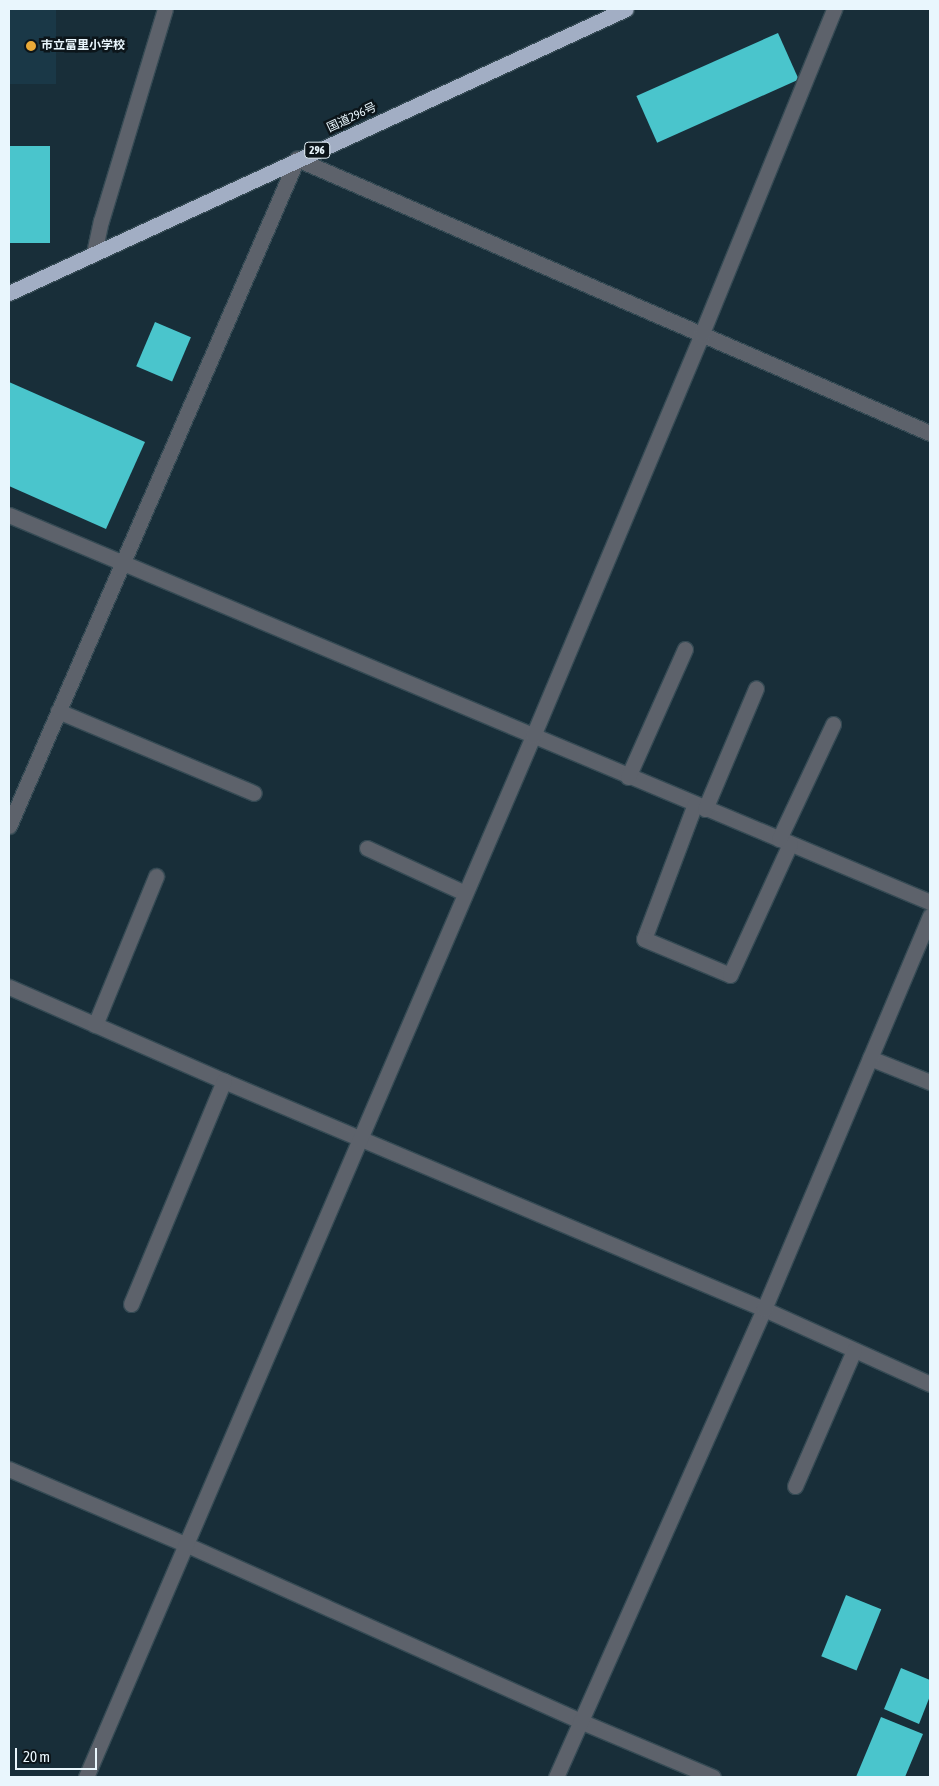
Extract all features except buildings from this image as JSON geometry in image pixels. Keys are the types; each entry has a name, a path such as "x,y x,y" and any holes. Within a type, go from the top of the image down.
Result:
{"highway":[{"name":"国道296号","path":"9,293 626,9"}],"street":[{"path":"94,253 101,222 165,9"},
{"path":"86,1777 533,736 702,333 834,9"},
{"path":"9,826 297,159 930,433"},
{"path":"9,515 628,777 930,902"},
{"path":"628,777 685,649"},
{"path":"756,688 700,807 644,939 730,975 833,724"},
{"path":"58,711 254,793"},
{"path":"367,848 465,893"},
{"path":"95,1025 156,876"},
{"path":"556,1777 764,1309 930,916"},
{"path":"9,987 224,1081 764,1309 930,1384"},
{"path":"870,1058 930,1082"},
{"path":"131,1304 224,1081"},
{"path":"795,1486 854,1350"},
{"path":"9,1469 185,1544 580,1721 713,1777"}],"shaded area":[{"name":"市立富里小学校","path":"9,9 56,9 56,84 9,84"}],"place":[{"name":"市立富里小学校","path":"31,46"}]}
